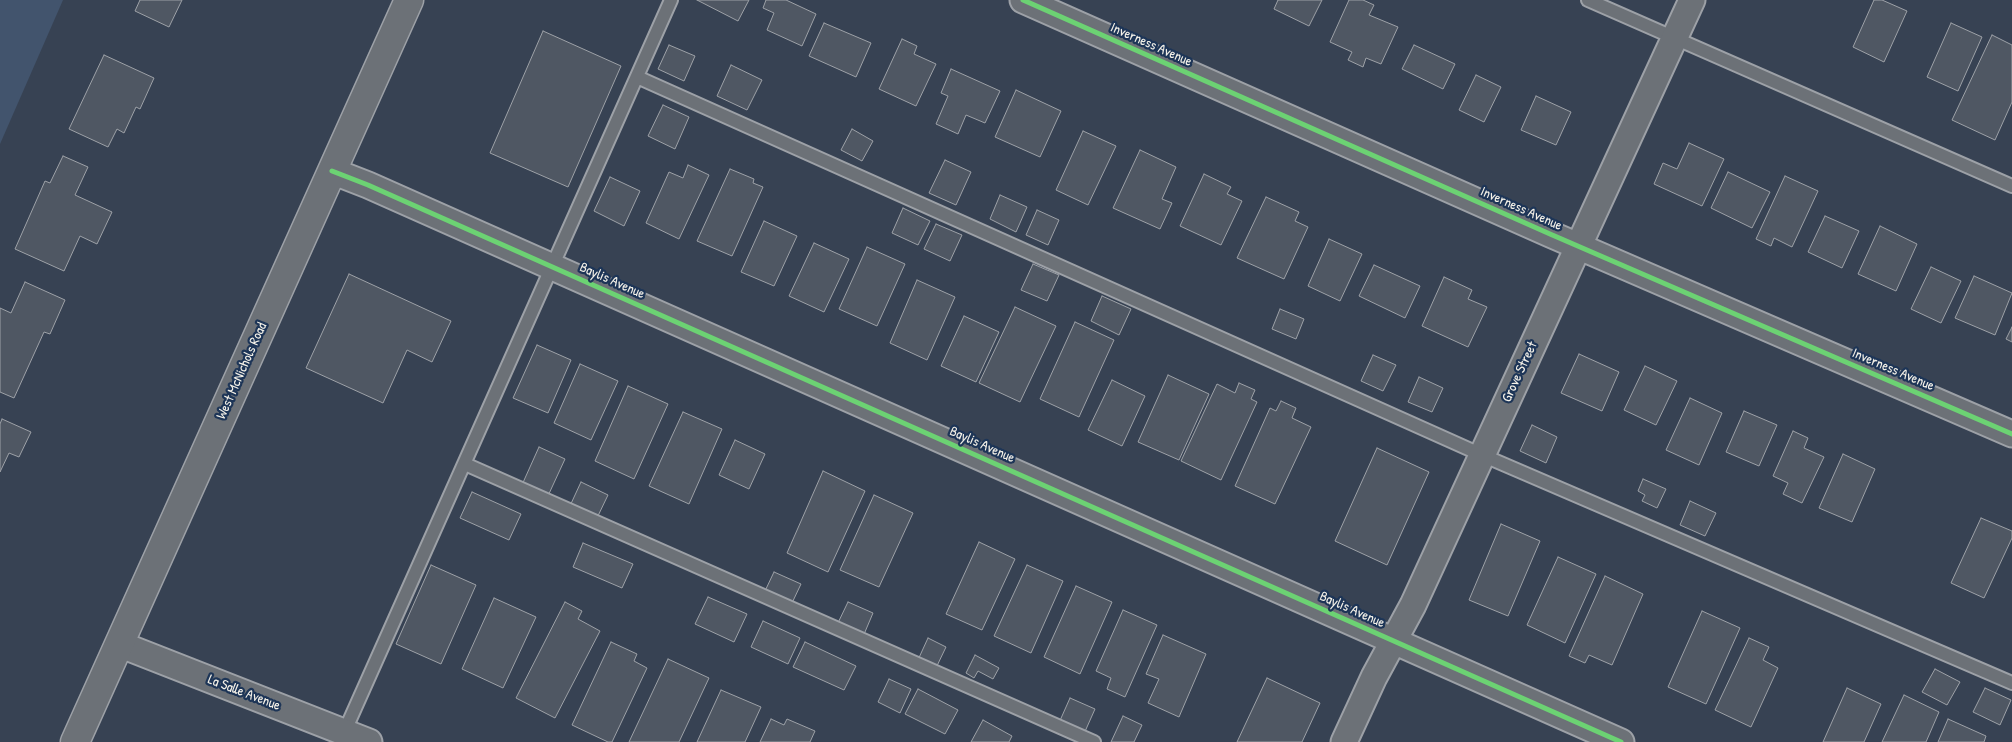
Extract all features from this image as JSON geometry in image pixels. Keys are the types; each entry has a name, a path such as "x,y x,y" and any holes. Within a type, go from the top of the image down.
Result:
{"main road":[{"name":"West McNichols Road","path":"75,742 409,0"}],"street":[{"name":"Inverness Avenue","path":"1023,0 1578,246 2012,434"},
{"name":"Grove Street","path":"1344,742 1482,455 1692,0"},
{"name":"Baylis Avenue","path":"332,171 368,185 1621,742"},
{"name":"La Salle Avenue","path":"119,644 342,736 369,742"}],"lane":[{"path":"342,736 671,0"},
{"path":"1588,0 2012,186"},
{"path":"637,77 1482,455 2012,683"},
{"path":"465,464 1094,742"}],"shaded area":[{"path":"0,0 63,0 0,144"}],"building":[{"path":"140,0 182,0 169,27 135,11"},
{"path":"697,0 749,0 738,21"},
{"path":"766,0 786,0 816,14 802,46 767,30 774,13 763,8"},
{"path":"1278,0 1322,0 1309,26 1274,9"},
{"path":"1349,0 1363,0 1374,5 1369,15 1398,27 1381,64 1366,58 1363,67 1348,60 1352,52 1330,42"},
{"path":"1874,0 1882,0 1907,11 1884,62 1853,47"},
{"path":"824,23 871,43 856,77 809,56"},
{"path":"1951,23 1982,37 1958,91 1927,77"},
{"path":"543,31 621,66 568,187 490,153"},
{"path":"1992,35 2012,45 2012,102 1995,140 1952,120"},
{"path":"902,39 917,46 914,54 936,64 916,106 879,89"},
{"path":"669,45 695,56 684,81 658,69"},
{"path":"1414,45 1455,64 1443,89 1402,69"},
{"path":"104,55 154,78 140,109 136,107 124,133 117,129 108,147 69,129"},
{"path":"731,65 762,80 747,110 717,96"},
{"path":"951,69 1000,91 985,123 966,115 958,134 936,124 948,96 941,93"},
{"path":"1476,75 1501,87 1484,122 1459,110"},
{"path":"1016,90 1061,111 1040,157 995,137"},
{"path":"1536,96 1571,112 1556,145 1521,130"},
{"path":"663,105 689,117 675,149 648,136"},
{"path":"852,129 873,141 862,161 841,150"},
{"path":"1083,131 1116,146 1088,205 1056,190"},
{"path":"1689,143 1724,159 1702,206 1654,184 1663,163 1677,169"},
{"path":"1140,150 1176,167 1162,199 1172,203 1160,229 1113,208"},
{"path":"63,156 88,167 75,195 112,212 97,244 80,236 64,271 15,249 45,181 50,183"},
{"path":"945,160 971,172 956,205 929,193"},
{"path":"688,165 709,175 679,239 646,223 669,172 683,178"},
{"path":"730,169 754,179 753,183 763,187 732,256 697,241"},
{"path":"1728,172 1770,192 1752,228 1711,208"},
{"path":"1204,174 1231,187 1227,194 1242,201 1221,245 1180,226"},
{"path":"1785,176 1818,191 1792,247 1774,238 1771,246 1756,239"},
{"path":"610,177 640,191 624,226 594,211"},
{"path":"1000,195 1027,207 1016,232 990,219"},
{"path":"1266,197 1299,212 1295,221 1308,227 1284,279 1237,258"},
{"path":"903,208 930,221 918,245 892,233"},
{"path":"1037,210 1059,220 1048,245 1026,235"},
{"path":"1825,216 1859,231 1842,268 1808,252"},
{"path":"764,221 797,236 774,286 741,272"},
{"path":"936,224 962,235 950,261 924,249"},
{"path":"1880,226 1917,244 1896,291 1858,274"},
{"path":"1329,239 1362,254 1340,301 1308,286"},
{"path":"814,243 849,259 824,312 789,296"},
{"path":"867,247 905,264 877,326 839,309"},
{"path":"1033,264 1059,275 1047,301 1021,290"},
{"path":"1374,265 1420,286 1405,318 1359,296"},
{"path":"1931,267 1961,281 1941,323 1911,309"},
{"path":"349,274 451,321 432,362 407,350 383,403 306,368"},
{"path":"1974,276 2012,293 1995,335 1955,318"},
{"path":"1444,277 1472,290 1468,299 1487,307 1468,347 1422,326"},
{"path":"917,280 955,297 927,360 890,343"},
{"path":"25,282 65,300 50,334 44,332 14,398 0,392 0,308 11,313"},
{"path":"1102,296 1131,309 1119,335 1091,321"},
{"path":"1015,307 1056,326 1020,402 979,383"},
{"path":"1280,309 1304,319 1296,339 1272,329"},
{"path":"964,316 999,332 976,382 941,366"},
{"path":"1075,322 1114,340 1079,417 1040,399"},
{"path":"2012,327 2012,342 2006,339"},
{"path":"537,345 571,360 548,413 513,398"},
{"path":"1579,354 1619,372 1602,411 1561,393"},
{"path":"1373,355 1396,365 1383,391 1361,381"},
{"path":"580,364 618,381 591,440 554,423"},
{"path":"1645,366 1677,381 1656,425 1624,410"},
{"path":"1168,375 1209,394 1179,460 1138,442"},
{"path":"1419,377 1443,388 1432,412 1408,402"},
{"path":"1112,380 1145,396 1122,446 1088,430"},
{"path":"1239,383 1255,390 1251,399 1257,402 1221,480 1181,461 1217,384 1235,393"},
{"path":"628,386 668,404 634,479 595,461"},
{"path":"1690,398 1722,413 1699,465 1666,450"},
{"path":"1281,401 1296,408 1292,418 1311,427 1275,504 1235,486 1270,408 1276,411"},
{"path":"1744,411 1777,425 1759,466 1726,452"},
{"path":"683,412 722,429 689,504 649,486"},
{"path":"2,419 31,432 19,457 9,453 0,472 0,424"},
{"path":"1532,425 1557,437 1546,463 1520,451"},
{"path":"1793,431 1808,438 1804,448 1824,457 1802,503 1783,494 1788,483 1773,476"},
{"path":"735,440 765,454 749,489 719,475"},
{"path":"539,447 565,459 547,498 521,487"},
{"path":"1377,448 1429,472 1387,565 1335,541"},
{"path":"1843,454 1875,469 1852,522 1819,508"},
{"path":"823,471 865,491 828,572 787,553"},
{"path":"1643,479 1666,489 1657,508 1642,501 1645,495 1638,491"},
{"path":"581,482 608,495 596,520 569,508"},
{"path":"472,492 521,514 509,540 460,518"},
{"path":"874,495 913,513 879,587 840,570"},
{"path":"1690,501 1716,513 1705,536 1680,525"},
{"path":"1981,518 2012,531 2012,538 1984,598 1951,583"},
{"path":"1501,524 1540,541 1508,616 1469,600"},
{"path":"979,542 1015,559 982,630 946,614"},
{"path":"583,543 633,564 622,588 573,567"},
{"path":"1558,557 1596,574 1565,643 1527,625"},
{"path":"431,565 476,585 441,664 396,644"},
{"path":"1027,565 1063,581 1031,653 994,636"},
{"path":"774,572 801,584 792,603 765,591"},
{"path":"1605,576 1643,594 1612,665 1589,655 1585,663 1569,656"},
{"path":"1076,586 1112,602 1080,674 1044,657"},
{"path":"708,597 747,614 734,642 695,624"},
{"path":"494,598 536,617 503,688 462,669"},
{"path":"565,602 582,611 578,619 600,631 555,718 516,698"},
{"path":"848,602 873,613 862,639 836,627"},
{"path":"1123,610 1157,625 1125,697 1107,689 1111,678 1096,671"},
{"path":"1702,611 1740,628 1706,704 1668,687"},
{"path":"763,621 800,638 788,664 751,647"},
{"path":"1163,635 1206,654 1179,717 1148,703 1159,679 1146,674"},
{"path":"928,638 946,647 935,670 917,662"},
{"path":"1749,638 1769,647 1763,660 1778,668 1751,727 1715,710"},
{"path":"611,642 637,654 634,661 647,668 612,742 608,742 572,725"},
{"path":"805,642 856,666 844,690 793,667"},
{"path":"975,655 999,668 993,679 978,671 974,678 966,673"},
{"path":"668,659 709,678 679,742 629,742"},
{"path":"1935,669 1960,682 1947,705 1922,692"},
{"path":"1267,678 1320,703 1302,742 1237,742"},
{"path":"889,679 911,689 900,713 878,702"},
{"path":"1847,688 1881,704 1864,742 1823,742"},
{"path":"1985,688 2011,700 2000,725 1973,712"},
{"path":"918,689 958,710 945,734 905,714"},
{"path":"721,690 761,707 745,742 697,742"},
{"path":"1904,695 1939,712 1926,742 1882,742"},
{"path":"1070,698 1095,709 1083,736 1058,725"},
{"path":"1123,716 1142,725 1134,742 1111,742"},
{"path":"771,719 784,725 787,719 815,731 810,742 760,742"},
{"path":"1948,719 1986,736 1984,742 1938,742"},
{"path":"983,720 1012,736 1009,742 971,742"}],"cycle path":[{"path":"1023,0 1550,234 2012,434"},
{"path":"332,171 368,185 1621,742"}]}
